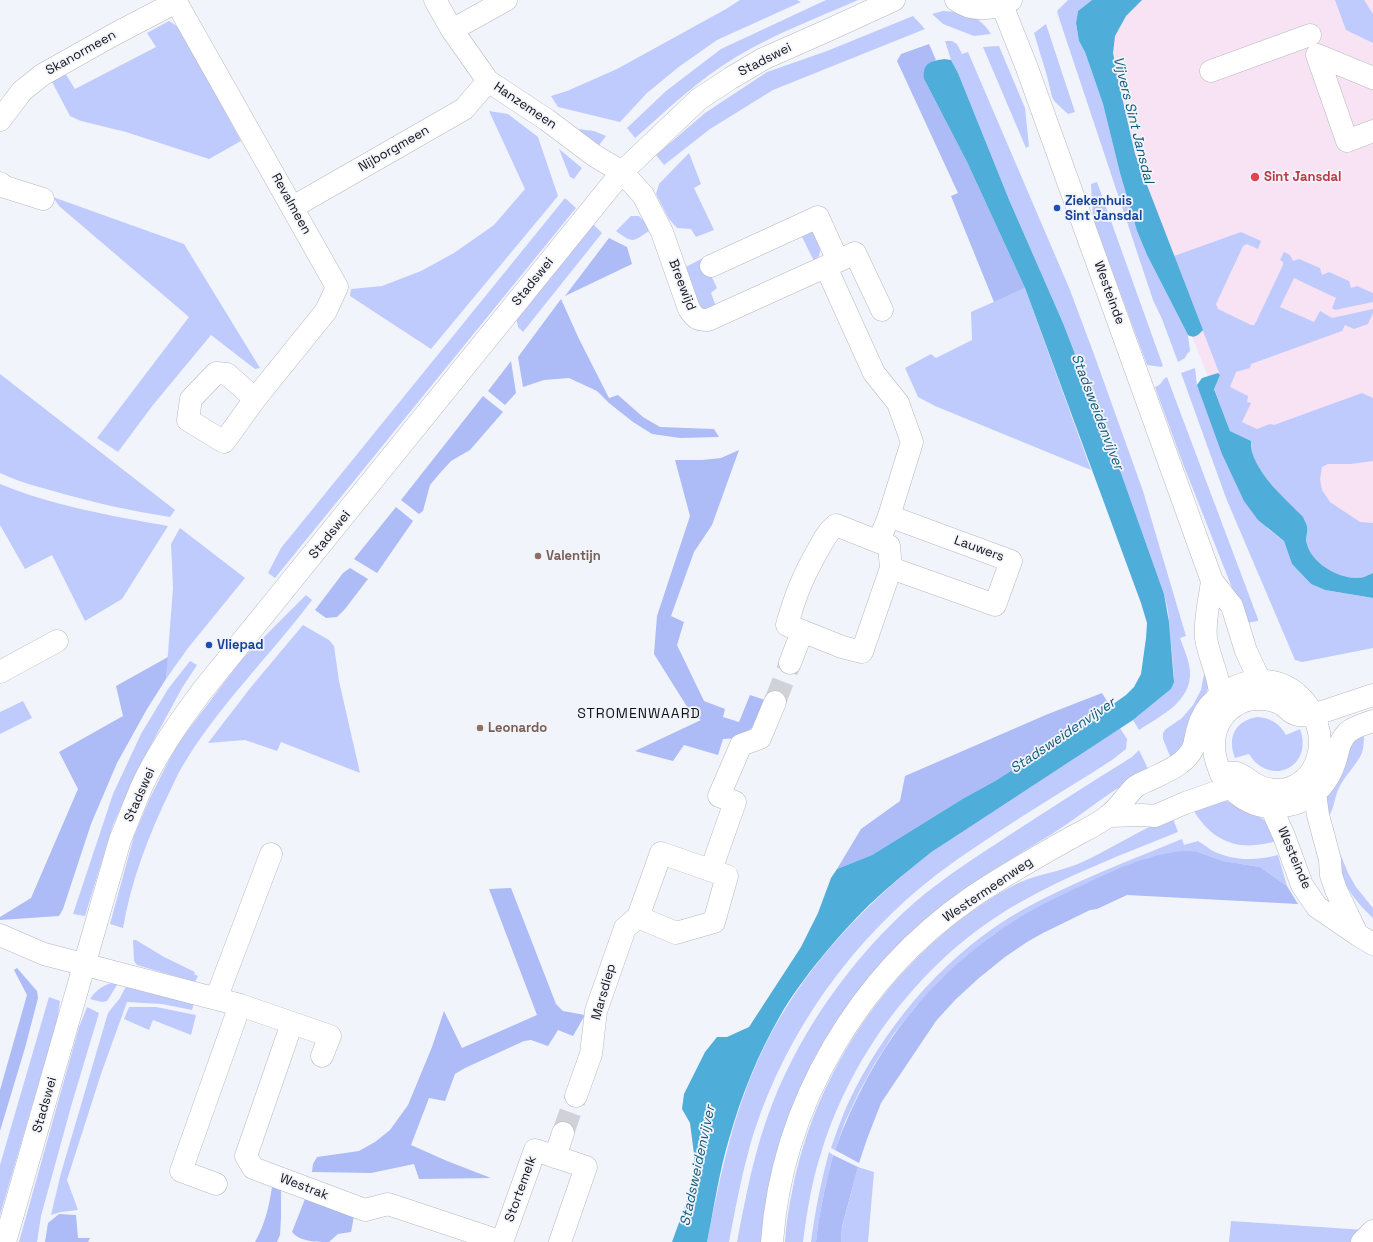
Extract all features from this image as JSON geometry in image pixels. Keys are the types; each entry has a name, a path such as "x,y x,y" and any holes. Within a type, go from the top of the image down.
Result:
{"street":[{"name":"Hanzemeen","path":"434,0 452,30 488,81 547,120 595,156 622,172"},
{"path":"452,30 506,0"},
{"name":"Stadswei","path":"5,1242 120,840 142,787 154,763 180,720 622,172 699,100 731,78 763,59 894,0"},
{"path":"956,0 972,8 987,9 1006,3"},
{"name":"Skanormeen","path":"0,120 22,91 42,75 175,1"},
{"name":"Revalmeen","path":"175,1 337,287 326,311 255,399"},
{"name":"Westeinde","path":"1006,3 1035,90 1212,582 1232,606 1246,651 1260,681"},
{"path":"1211,71 1310,35"},
{"path":"1373,78 1317,55 1347,141 1373,131"},
{"name":"Nijborgmeen","path":"293,207 464,109 488,81"},
{"name":"Breewijd","path":"622,172 643,195 662,232 689,309 695,317 700,320 708,320 855,253 882,310"},
{"path":"0,183 6,187 43,199"},
{"path":"711,266 818,217 832,264 874,373 898,404 912,442 889,516 878,541"},
{"name":"Lauwers","path":"889,516 1011,560 995,605 891,568"},
{"path":"836,525 889,546 891,568 862,652 842,647 787,626 804,574 829,530 836,525"},
{"name":"Westeinde","path":"1212,582 1207,618 1217,633 1232,678 1229,696"},
{"path":"790,664 802,632"},
{"path":"0,672 57,641"},
{"path":"1304,793 1307,777 1314,769 1320,744 1320,732 1309,708 1290,688 1280,684 1260,681 1248,682 1229,696 1224,715 1215,734 1214,755 1226,781 1241,797 1255,804 1271,807 1285,806 1304,793 1324,785 1331,774 1336,761 1338,746 1345,736 1350,730 1373,721"},
{"path":"1229,696 1247,700 1262,699 1274,701 1283,705 1299,716 1327,696 1373,681"},
{"path":"1309,708 1373,695"},
{"name":"Westermeenweg","path":"772,1242 778,1195 795,1128 808,1096 838,1038 874,987 916,942 973,897 1108,816 1135,787 1182,762 1190,755 1204,713 1229,696"},
{"path":"711,870 735,802 719,796 741,745 760,738 775,702"},
{"path":"1226,781 1236,773 1264,788 1278,790 1290,788 1304,793"},
{"name":"Westermeenweg","path":"1108,816 1142,815 1151,804 1226,781"},
{"name":"Westeinde","path":"1304,793 1318,815 1330,860 1331,875 1336,890 1366,940"},
{"name":"Westeinde","path":"1271,807 1284,836 1302,885 1317,907 1366,940"},
{"name":"Marsdiep","path":"576,1096 591,1054 598,1004 625,928 638,917 661,853 727,876 714,922 676,933 638,917"},
{"path":"216,999 271,854"},
{"path":"0,935 44,954 240,1005 330,1036 322,1056"},
{"path":"216,1184 181,1171 240,1005"},
{"name":"Westrak","path":"292,1023 246,1156 254,1168 366,1210 388,1204 502,1242"},
{"path":"555,1157 563,1133"},
{"name":"Stortemelk","path":"502,1242 535,1150 586,1168 560,1242"},
{"path":"1362,1242 1373,1231"}],"shaded area":[{"path":"740,0 797,0 801,2 717,40 680,66 647,93 620,122 558,107 551,96 567,91 617,69"},
{"path":"826,0 858,0 780,34 736,57 696,85 635,138 627,128 666,91 721,49"},
{"path":"1068,0 1092,0 1078,11 1076,23 1079,41 1085,52 1103,104 1120,173 1137,231 1147,255 1188,335 1190,351 1185,358 1178,362 1162,319 1153,300 1060,21 1057,11"},
{"name":"Sint Jansdal","path":"1114,0 1373,0 1373,578 1255,493 1184,317 1090,36"},
{"path":"1335,0 1364,0 1373,14 1373,43 1346,30"},
{"path":"943,11 958,12 971,16 982,23 991,34 974,36 943,24 932,14"},
{"path":"913,16 925,29 773,90 710,129 664,165 656,155 705,113 767,72 827,51"},
{"path":"169,21 180,28 241,141 209,159 126,132 81,121 70,116 52,82 65,73 75,89 156,47 147,33"},
{"path":"1046,24 1075,112 1068,114 1055,102 1052,97 1034,33"},
{"path":"945,41 952,41 957,44 962,54 968,52 1070,290 1143,491 1186,636 1180,638 1190,671 1186,691 1173,707 1139,730 1133,720 1171,689 1174,676 1168,611 1164,594 1121,473 1063,323 1010,202 958,73 951,60"},
{"path":"929,44 936,60 930,63 924,79 967,162 1025,288 994,302 951,196 958,193 897,61 901,54"},
{"path":"999,46 1025,108 1029,146 1026,148 983,47"},
{"path":"489,111 508,114 538,137 558,196 431,349 350,296 351,289 382,286 421,271 454,253 494,225 525,189"},
{"path":"571,128 594,131 606,136 597,148"},
{"path":"559,149 582,168 574,179 570,177"},
{"path":"689,153 701,184 694,188 714,230 696,237 691,229 677,228 669,219 656,194 659,184"},
{"path":"1097,182 1163,366 1161,367 1147,365 1093,219 1091,184"},
{"path":"53,197 184,244 260,368 255,369 211,335 153,405 118,452 97,438 189,317 59,206"},
{"path":"565,198 576,208 275,578 268,573 281,548"},
{"path":"631,216 639,216 652,229 634,240 627,238 616,231"},
{"path":"593,224 602,233 523,332 518,327 516,317"},
{"path":"799,231 812,231 821,247 819,256 814,261"},
{"path":"1241,232 1261,241 1258,249 1247,244 1243,246 1216,304 1218,309 1251,325 1254,325 1256,322 1283,265 1283,262 1280,260 1284,252 1290,255 1293,261 1299,259 1320,268 1322,275 1329,272 1349,281 1351,288 1357,286 1373,293 1373,302 1335,310 1332,308 1336,298 1294,278 1280,307 1314,322 1320,311 1332,318 1373,309 1373,313 1368,324 1354,329 1345,325 1342,331 1251,364 1250,368 1236,372 1230,387 1248,396 1247,402 1251,403 1242,422 1257,429 1270,424 1274,425 1362,393 1373,398 1373,461 1351,464 1328,464 1322,467 1320,479 1322,490 1330,502 1360,522 1373,523 1373,573 1364,577 1347,577 1338,574 1322,565 1315,559 1307,544 1307,526 1259,469 1253,458 1251,441 1230,431 1214,388 1220,375 1174,256"},
{"path":"609,238 627,247 632,264 565,296"},
{"path":"703,258 717,288 711,293 717,309 704,310 699,307 682,269"},
{"path":"1025,288 1091,470 935,406 918,397 905,368 931,354 936,358 972,340 971,312"},
{"path":"561,299 579,339 609,398 618,395 643,417 660,427 714,429 719,437 680,438 652,434 633,422 609,403 597,391 569,378 544,380 523,387 518,357"},
{"path":"511,361 516,393 505,405 488,391"},
{"path":"1195,368 1197,385 1267,528 1284,541 1292,564 1311,584 1325,590 1373,598 1373,648 1302,662 1295,660 1226,498 1181,373"},
{"path":"0,374 175,510 170,517 82,499 26,483 0,473"},
{"path":"1167,377 1258,621 1246,623 1183,464 1155,387"},
{"path":"483,396 503,412 470,450 451,461 430,485 423,511 419,514 401,500"},
{"path":"739,450 712,525 694,552 671,616 684,622 677,645 704,701 725,709 723,717 739,722 750,695 765,700 756,724 738,738 723,739 718,755 684,745 673,761 635,751 701,720 691,713 654,654 657,616 690,516 675,460 721,458"},
{"path":"0,484 20,492 62,504 104,514 168,526 122,599 85,621 52,555 25,569 0,525"},
{"path":"396,507 413,521 377,573 354,559"},
{"path":"180,528 245,578 188,648 166,679 173,588 171,544"},
{"path":"350,568 368,579 337,617 326,618 315,610 343,573"},
{"path":"306,595 312,600 228,702 196,745 182,767 162,807 148,841 136,875 126,910 123,928 110,924 134,836 150,798 176,746 242,659"},
{"path":"303,625 329,640 334,646 339,681 360,773 281,742 277,751 245,740 208,743 251,687"},
{"path":"168,657 166,679 147,709 117,763 91,824 63,909 59,916 0,920 0,917 31,898 78,789 59,752 123,716 116,686"},
{"path":"190,661 197,665 182,688 139,767 113,825 85,916 73,914 113,794 141,734 168,689"},
{"path":"1205,669 1209,685 1207,691 1189,734 1172,761 1163,739 1163,733 1166,729 1182,718 1193,705 1201,690"},
{"path":"1102,693 1110,706 1088,722 995,781 964,798 872,855 837,869 861,829 900,801 905,776 1048,714"},
{"path":"23,701 32,718 0,734 0,712"},
{"path":"1257,717 1274,722 1286,735 1300,729 1303,742 1301,754 1296,763 1288,768 1278,771 1268,770 1258,764 1249,754 1235,758 1232,743 1235,731 1243,722"},
{"path":"1120,728 1127,739 1126,749 1112,760 1023,816 936,875 905,901 877,928 850,958 804,1023 785,1058 768,1095 754,1132 746,1159 729,1242 707,1242 734,1124 750,1079 773,1030 804,981 821,958 860,915 924,858 971,825"},
{"path":"1364,732 1364,745 1362,753 1341,785 1327,819 1323,803 1351,743"},
{"path":"1139,750 1149,771 1115,790 1060,829 990,872 946,903 897,946 865,982 837,1020 814,1061 794,1104 778,1148 767,1195 761,1242 737,1242 756,1154 773,1102 799,1047 815,1020 850,970 870,946 892,924 936,885 1023,826 1132,757"},
{"path":"1223,800 1253,812 1271,827 1279,840 1265,844 1240,845 1218,837 1200,820 1192,808"},
{"path":"1172,816 1178,832 1076,874 1036,893 984,926 952,951 923,978 897,1009 853,1076 836,1113 818,1161 810,1196 803,1242 785,1242 793,1187 804,1144 820,1102 839,1062 863,1024 890,988 920,955 954,925 990,899 1025,880 1078,864"},
{"path":"1182,839 1184,845 1198,841 1219,854 1236,858 1252,859 1278,855 1287,886 1260,867 1223,861 1198,852 1177,852 1147,858 993,935 965,957 939,981 915,1007 893,1035 859,1092 845,1122 835,1150 831,1148 848,1103 870,1062 906,1011 948,965 996,926 1022,910 1081,881"},
{"path":"1337,846 1348,873 1356,887 1373,908 1373,918 1359,904 1350,892 1344,880"},
{"path":"1188,851 1198,852 1223,861 1260,867 1287,886 1298,904 1127,895 1097,909 1090,910 1043,933 1005,957 979,978 955,1000 936,1021 881,1103 859,1163 835,1150 850,1113 886,1046 908,1016 932,988 959,962 989,938 1022,916 1061,895 1135,862 1161,854"},
{"path":"511,888 556,1004 563,1011 585,1015 573,1036 558,1030 548,1046 531,1040 524,1041 455,1074 445,1101 429,1098 411,1145 491,1178 419,1179 414,1164 371,1173 312,1172 313,1164 317,1157 359,1151 375,1142 390,1130 408,1105 432,1047 444,1011 462,1048 537,1015 489,889"},
{"path":"133,940 136,940 164,957 195,972 194,974 198,976 195,982 137,965 134,961"},
{"path":"17,968 37,991 38,998 25,1048 0,1131 0,1090 27,995 14,970"},
{"path":"116,982 117,985 107,1001 102,1002 90,999 101,988"},
{"path":"132,985 194,1003 192,1010 162,1004 127,1002 101,1074 67,1180 78,1210 51,1215 61,1173 108,1013 120,998 125,988"},
{"path":"49,997 60,1001 57,1021 0,1215 0,1165"},
{"path":"87,1007 99,1013 72,1103 41,1216 37,1242 19,1242 79,1027"},
{"path":"129,1007 156,1007 196,1015 191,1035 153,1020 149,1030 124,1019"},
{"path":"829,1152 833,1155 825,1187 816,1242 811,1242 818,1197"},
{"path":"833,1155 858,1167 842,1227 841,1242 816,1242 825,1187"},
{"path":"858,1167 874,1172 868,1242 841,1242 842,1228"},
{"path":"272,1187 281,1190 280,1235 277,1242 255,1242 266,1215"},
{"path":"305,1199 354,1216 351,1232 338,1234 329,1242 309,1241 299,1238 292,1232"},
{"path":"59,1214 76,1215 78,1238 90,1238 88,1242 45,1242 48,1223"},
{"path":"1231,1221 1365,1230 1354,1242 1229,1242"}],"water":[{"path":"1092,0 1142,0 1126,16 1115,36 1113,53 1135,154 1203,330 1195,336 1188,335 1147,255 1137,231 1120,173 1103,104 1085,52 1079,41 1076,23 1078,11"},
{"name":"Stadsweidenvijver","path":"944,59 951,60 958,73 1010,202 1063,323 1121,473 1164,594 1169,622 1174,682 1171,689 1133,720 933,851 884,891 845,930 799,987 780,1016 757,1060 739,1107 725,1152 707,1242 672,1242 694,1181 694,1154 690,1123 682,1109 684,1094 705,1052 717,1037 727,1037 749,1027 801,947 818,913 831,878 837,869 872,855 964,798 995,781 1088,722 1126,695 1134,687 1141,674 1147,623 1141,603 1025,288 967,162 924,79 924,69 928,64"},
{"path":"1218,373 1220,375 1214,389 1230,431 1251,441 1252,451 1262,472 1278,492 1303,517 1307,526 1306,542 1310,552 1322,565 1347,577 1364,577 1373,573 1373,598 1325,590 1311,584 1292,564 1284,541 1258,520 1244,501 1222,454 1197,385 1202,378"}],"tunnel":[{"path":"775,702 790,663"},
{"path":"563,1133 576,1096"}],"place":[{"name":"Sint Jansdal","path":"1255,177"},
{"name":"Ziekenhuis Sint Jansdal","path":"1057,208"},
{"name":"Valentijn","path":"538,556"},
{"name":"Vliepad","path":"209,645"},
{"name":"Leonardo","path":"480,728"}],"district":[{"name":"STROMENWAARD","path":"639,714"}],"water label":[{"name":"Vijvers Sint Jansdal","path":"1133,120"}]}
